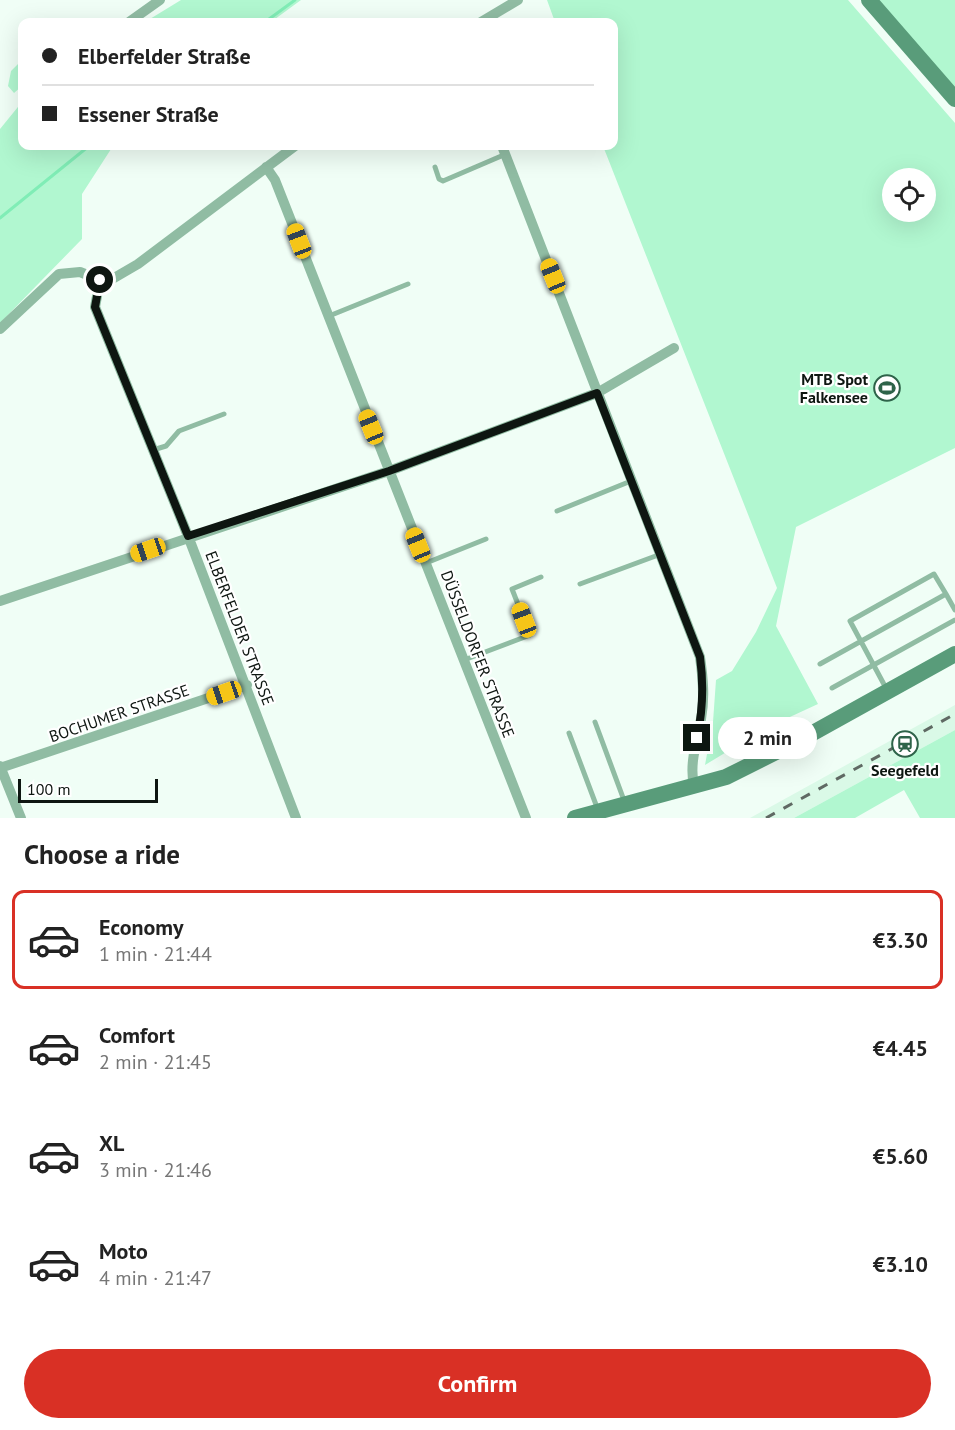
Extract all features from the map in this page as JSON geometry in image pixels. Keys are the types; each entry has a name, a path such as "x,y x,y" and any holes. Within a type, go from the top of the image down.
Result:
{"street":[{"path":"135,18 160,0"},
{"path":"488,18 518,0"},
{"path":"869,0 955,99"},
{"path":"0,329 59,274 80,272 100,280 114,278 138,264 289,150"},
{"path":"504,150 700,657 704,684 701,720 693,755 693,786"},
{"name":"DÜSSELDORFER STRASSE","path":"266,167 275,180 526,818"},
{"name":"ELBERFELDER STRASSE","path":"100,280 95,307 247,685 296,818"},
{"path":"0,601 188,536 389,471 597,393 674,348"},
{"path":"575,818 726,777 802,739 955,654"},
{"name":"BOCHUMER STRASSE","path":"0,768 247,685"},
{"path":"0,768 21,818"}],"lane":[{"path":"435,167 443,181 504,150"},
{"path":"328,316 408,284"},
{"path":"153,450 166,446 179,431 224,414"},
{"path":"557,511 633,481"},
{"path":"426,563 486,539"},
{"path":"580,584 661,554"},
{"path":"888,691 850,621 934,574 955,610"},
{"path":"464,660 530,635 513,589 541,577"},
{"path":"820,664 947,597 955,596"},
{"path":"832,688 955,620"},
{"path":"595,722 625,804"},
{"path":"569,733 599,811"}],"shaded area":[{"path":"955,705 955,730 794,818 750,818"}],"green space":[{"path":"181,0 301,0 276,18 152,18"},
{"path":"547,0 848,0 955,123 955,448 796,527 776,626 818,704 766,728 705,765 713,722 716,680 732,671 756,632 777,588 605,150 618,150 618,18 554,18"},
{"path":"875,0 955,0 955,91"},
{"path":"18,64 18,90 14,93 8,86 11,71"},
{"path":"18,107 18,150 110,150 82,194 82,239 0,323 0,129"},
{"path":"955,730 955,818 920,818 904,790 855,818 794,818"}],"waterway":[{"path":"270,18 295,0"},
{"path":"0,218 84,150"}],"railway":[{"path":"766,818 955,714"}],"place":[{"name":"MTB Spot Falkensee","path":"887,388"},
{"name":"Seegefeld","path":"905,744"}],"route":[{"path":"100,280 95,307 188,536 389,471 597,393 622,452 700,657 704,684 697,738"}]}
